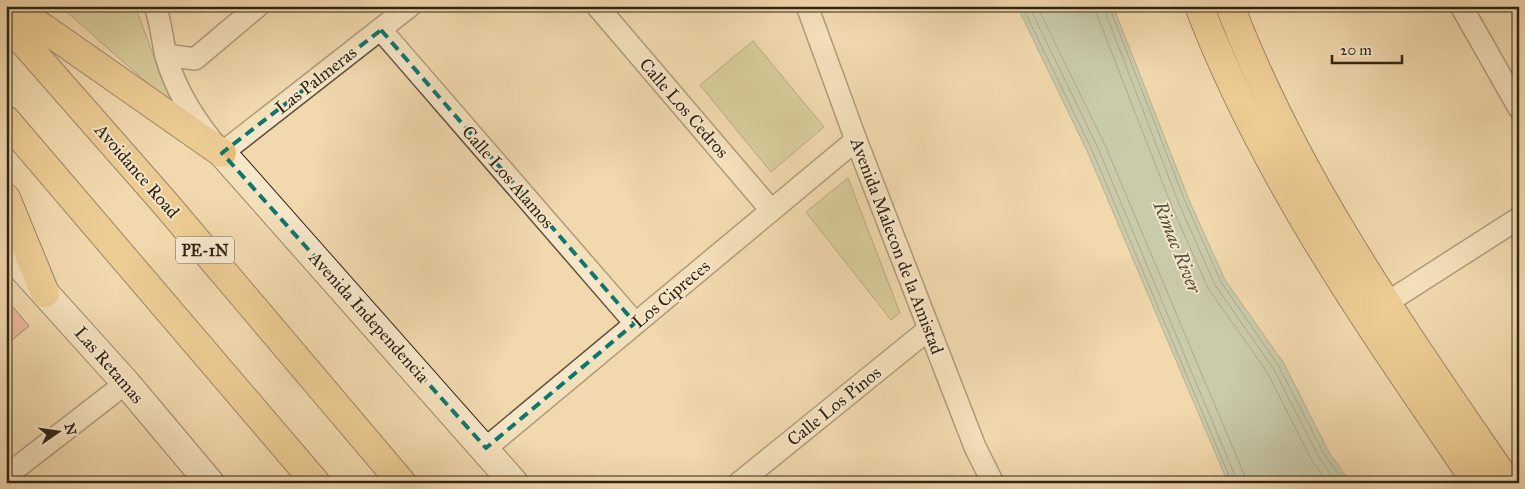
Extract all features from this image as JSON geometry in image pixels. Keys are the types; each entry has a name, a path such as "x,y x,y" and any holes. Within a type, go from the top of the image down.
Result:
{"main road":[{"path":"6,6 42,27 222,153"},
{"path":"1199,6 1218,56 1246,116 1282,181 1375,310 1508,483"},
{"path":"1230,6 1247,50 1296,153 1375,310 1477,483"},
{"name":"Avoidance Road","path":"6,22 164,202 402,482"},
{"path":"6,120 297,458 316,483"},
{"name":"Avenida Independencia","path":"222,153 486,448 514,483"},
{"path":"6,198 45,293"},
{"name":"Las Retamas","path":"6,250 126,384 210,483"},
{"path":"297,458 310,483"}],"street":[{"path":"155,6 166,56 177,86 200,127 222,153"},
{"path":"166,56 195,59 258,6"},
{"name":"Las Palmeras","path":"222,153 410,6"},
{"name":"Calle Los Cedros","path":"596,6 771,210"},
{"name":"Avenida Malecon de la Amistad","path":"807,6 856,140 975,448 993,483"},
{"path":"1470,10 1519,108"},
{"name":"Calle Los Alamos","path":"381,30 635,324"},
{"name":"Los Cipreces","path":"486,448 856,140"},
{"path":"1375,310 1519,218"},
{"name":"Calle Los Pinos","path":"739,483 929,328"},
{"path":"6,476 126,384"}],"highlighted area":[{"path":"381,30 635,323 486,448 222,153"}],"green space":[{"path":"60,6 135,6 161,76 178,110"},
{"path":"753,41 824,127 771,172 700,85"},
{"path":"848,178 900,313 891,320 806,212"}],"water":[{"name":"Rimac River","path":"1017,6 1113,6 1189,200 1225,280 1283,362 1329,452 1351,483 1228,483 1088,153"}],"building":[{"path":"6,299 29,326 6,345"}]}
